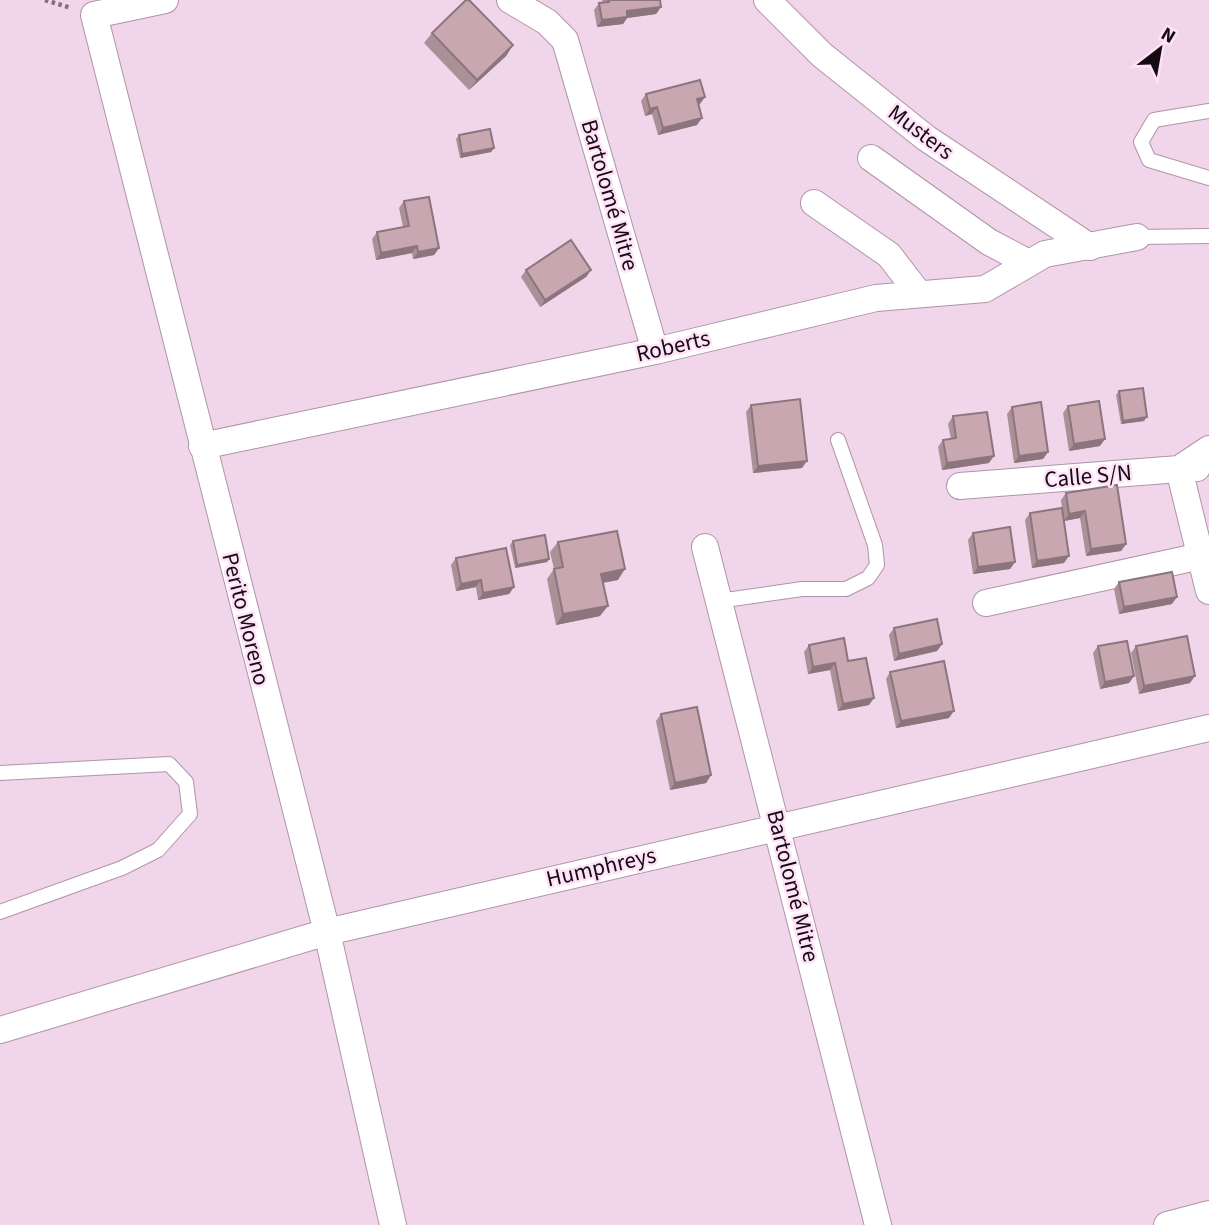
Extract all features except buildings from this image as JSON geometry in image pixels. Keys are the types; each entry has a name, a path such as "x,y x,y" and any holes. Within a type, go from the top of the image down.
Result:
{"street":[{"name":"Perito Moreno","path":"165,0 94,15 327,932 393,1225"},
{"name":"Bartolomé Mitre","path":"510,0 547,22 565,40 655,351"},
{"name":"Musters","path":"767,0 822,55 926,138 1090,247"},
{"path":"871,158 989,242 1027,262"},
{"path":"814,203 889,255 919,294"},
{"name":"Roberts","path":"202,446 655,351 876,298 985,289 1002,282 1027,262 1045,254 1137,237"},
{"name":"Calle S/N","path":"960,486 1179,469 1209,449"},
{"path":"1209,468 1179,469 1209,591"},
{"name":"Bartolomé Mitre","path":"705,547 878,1225"},
{"path":"986,603 1201,556"},
{"name":"Humphreys","path":"0,1030 327,932 778,825 1209,728"},
{"path":"1167,1225 1209,1214"}],"lane":[{"path":"1209,111 1154,120 1141,142 1149,160 1209,178"},
{"path":"1137,237 1209,236"},
{"path":"719,601 802,589 846,589 868,578 877,565 876,545 838,440"},
{"path":"0,772 169,764 186,782 191,814 158,850 121,868 0,912"}]}
